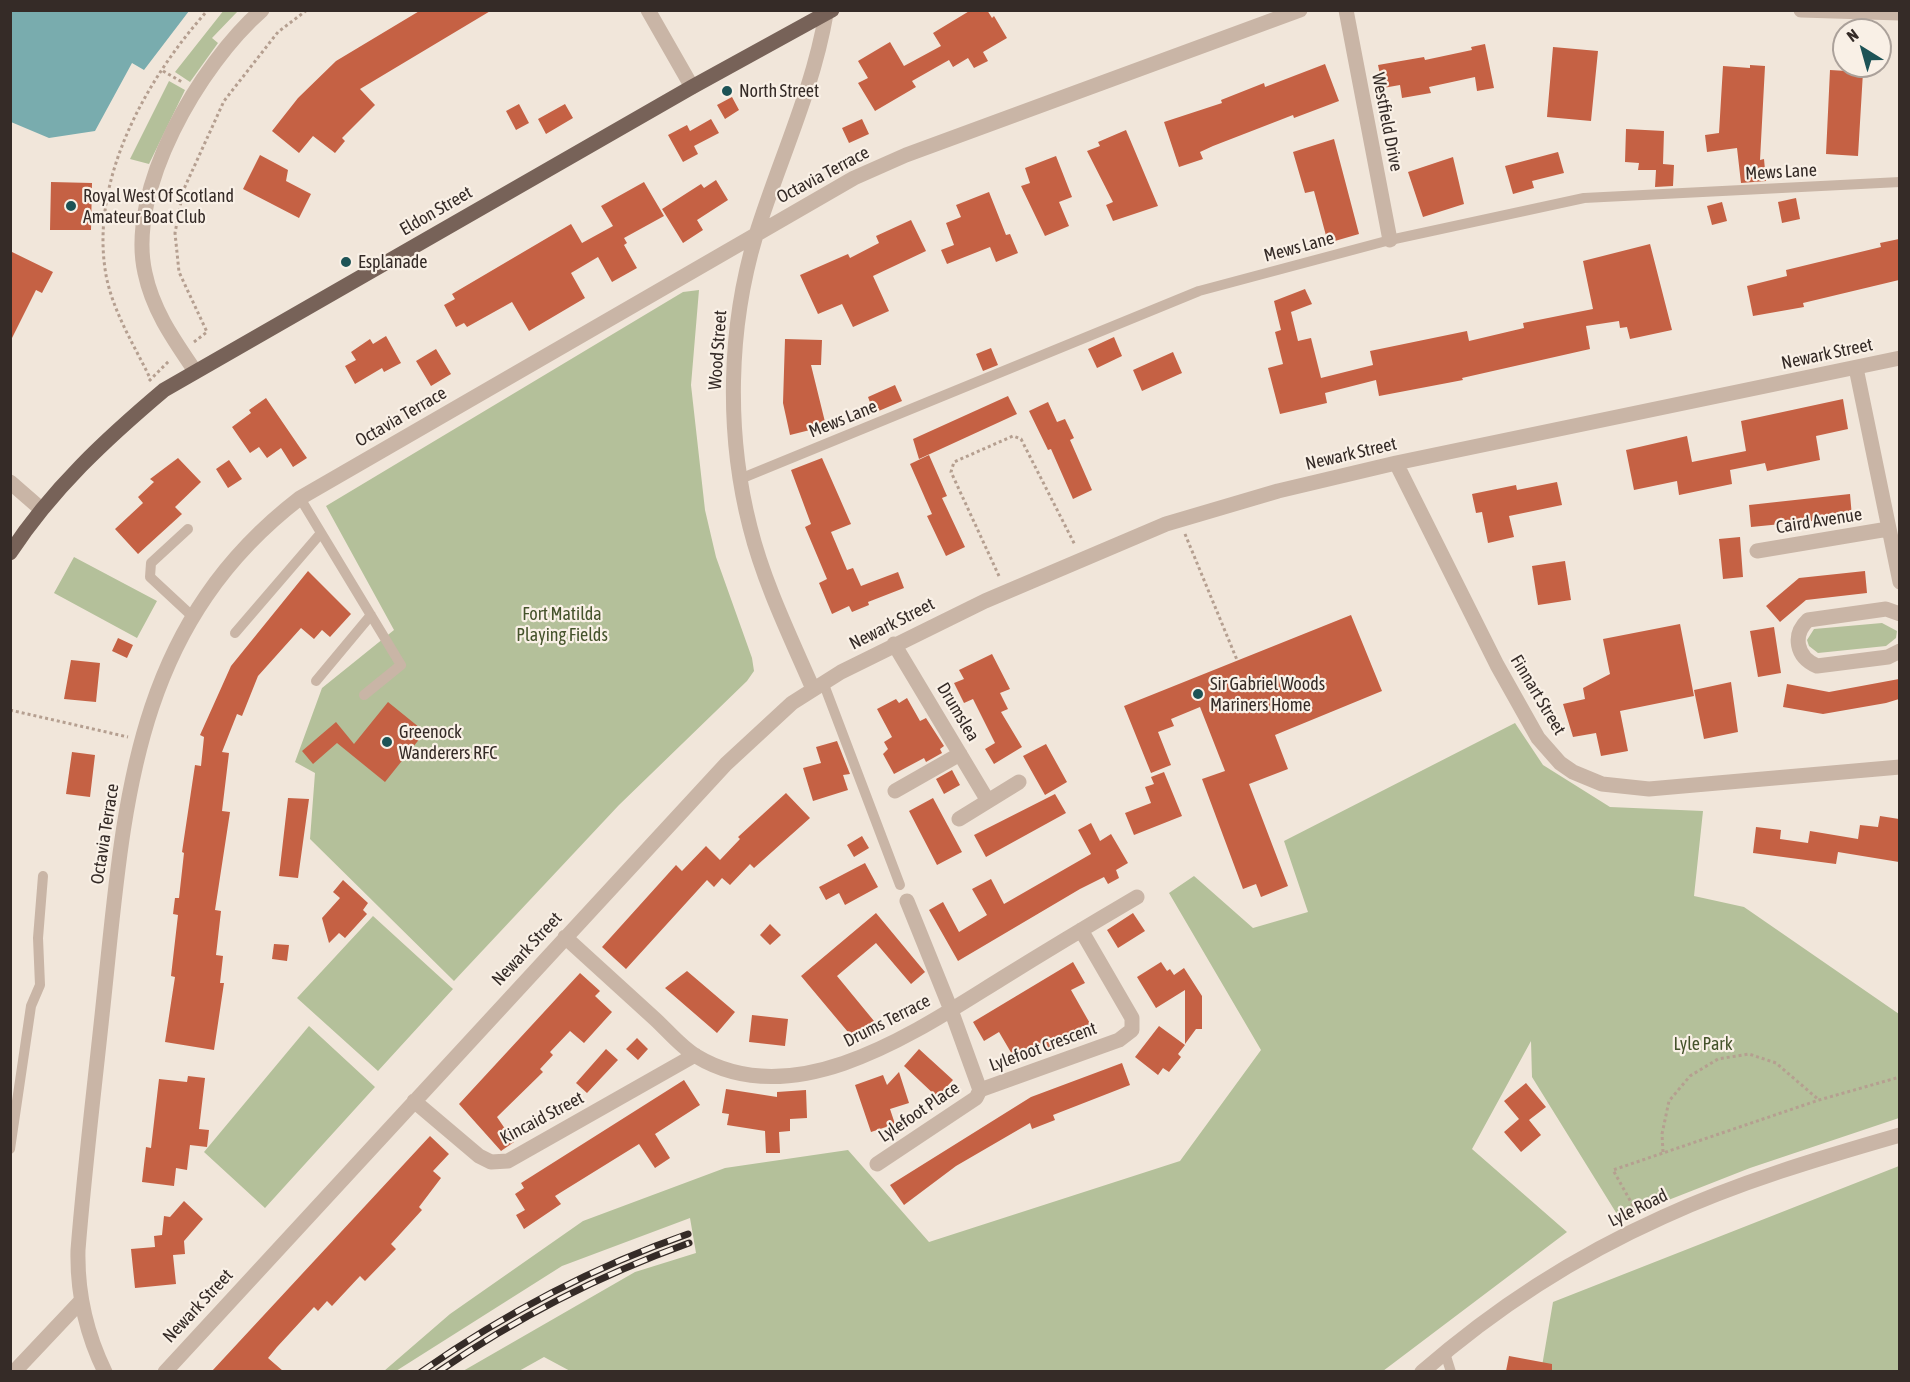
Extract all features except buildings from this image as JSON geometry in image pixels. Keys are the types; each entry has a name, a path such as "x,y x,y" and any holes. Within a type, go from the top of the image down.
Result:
{"main road":[{"name":"Eldon Street","path":"10,553 41,509 120,427 164,390 692,87 829,12"}],"street":[{"path":"195,371 166,327 153,300 144,272 144,214 150,184 165,149 196,92 230,45 262,10"},
{"path":"648,10 692,87"},
{"name":"Octavia Terrace","path":"105,1371 97,1354 81,1301 77,1278 78,1239 118,868 142,740 155,694 172,652 214,581 273,519 300,498 854,178 906,155 1300,10"},
{"name":"Westfield Drive","path":"1346,10 1390,240"},
{"path":"1801,10 1899,13"},
{"name":"Wood Street","path":"818,685 764,571 750,528 740,479 734,420 734,365 743,283 757,233 820,50 829,12"},
{"name":"Newark Street","path":"165,1371 564,937 739,751 772,720 818,685 894,644 1006,592 1179,520 1257,497 1396,463 1899,358"},
{"path":"1856,368 1899,582"},
{"name":"Finnart Street","path":"1396,463 1497,665 1538,738 1573,772 1602,784 1649,789 1899,767"},
{"path":"10,482 41,509"},
{"name":"Caird Avenue","path":"1757,551 1888,529"},
{"path":"1899,614 1886,609 1808,620 1800,627 1797,639 1803,656 1817,666 1888,657 1899,651"},
{"name":"Drumslea","path":"894,644 988,801"},
{"path":"895,791 960,754"},
{"path":"959,819 1019,782"},
{"name":"Drums Terrace","path":"564,937 695,1055 743,1074 779,1076 817,1071 852,1062 951,1010 1137,897"},
{"name":"Lylefoot Crescent","path":"907,901 980,1090 1119,1040 1132,1030 1132,1018 1081,930"},
{"name":"Kincaid Street","path":"414,1101 479,1156 491,1162 508,1161 695,1055"},
{"name":"Lylefoot Place","path":"877,1164 976,1098 980,1090"},
{"name":"Lyle Road","path":"1422,1371 1470,1332 1564,1268 1644,1226 1725,1191 1899,1135"},
{"path":"14,1371 81,1301"}],"lane":[{"name":"Mews Lane","path":"740,479 1199,291 1390,240 1584,198 1899,182"},
{"path":"300,498 401,665 364,695"},
{"path":"188,529 150,563 149,570 150,577 192,616"},
{"path":"235,633 321,533"},
{"path":"316,681 371,615"},
{"path":"818,685 900,885"},
{"path":"10,1149 31,1006 40,985 38,938 43,876"},
{"path":"1444,1353 1451,1371"}],"path":[{"path":"150,377 207,332 179,272 175,233 183,191 224,101 279,32 307,10"},
{"path":"1006,592 951,472 954,462 1013,436 1022,439 1082,559"},
{"path":"1179,520 1237,660"},
{"path":"10,710 142,740"},
{"path":"1663,1152 1662,1134 1669,1101 1690,1076 1718,1059 1749,1054 1776,1063 1819,1100"},
{"path":"1644,1226 1613,1170 1819,1100 1899,1077"}],"green space":[{"path":"224,10 238,11 212,38 218,43 190,82 175,72"},
{"path":"169,81 185,90 149,164 130,159"},
{"name":"Fort Matilda Playing Fields","path":"699,290 691,385 705,510 716,557 752,658 754,671 747,681 619,805 454,981 310,839 315,773 295,762 322,688 394,630 326,506 683,292"},
{"path":"74,557 157,601 137,638 54,593"},
{"path":"1882,623 1897,631 1896,638 1886,646 1818,653 1809,646 1807,640 1814,629"},
{"name":"Lyle Park","path":"1515,723 1543,765 1610,807 1703,811 1694,896 1744,907 1899,1014 1899,1118 1750,1168 1620,1219 1532,1077 1531,1041 1472,1149 1567,1232 1383,1371 572,1372 544,1357 519,1371 463,1371 635,1272 696,1253 690,1218 562,1266 396,1371 384,1371 450,1314 583,1221 725,1168 848,1150 929,1242 1180,1161 1261,1050 1169,893 1194,876 1253,928 1308,912 1284,841"},
{"path":"373,916 453,989 378,1071 297,998"},
{"path":"309,1026 375,1087 265,1208 204,1152"},
{"path":"1899,1166 1899,1371 1541,1372 1553,1302"}],"water":[{"path":"10,11 189,11 144,70 132,63 95,131 49,138 11,122"}],"railway":[{"path":"421,1372 484,1331 550,1294 618,1261 688,1234"},
{"path":"438,1372 559,1299 623,1269 689,1243"}],"place":[{"name":"North Street","path":"727,91"},
{"name":"Royal West Of Scotland Amateur Boat Club","path":"71,206"},
{"name":"Esplanade","path":"346,262"},
{"name":"Sir Gabriel Woods Mariners Home","path":"1198,694"},
{"name":"Greenock Wanderers RFC","path":"387,742"}]}
